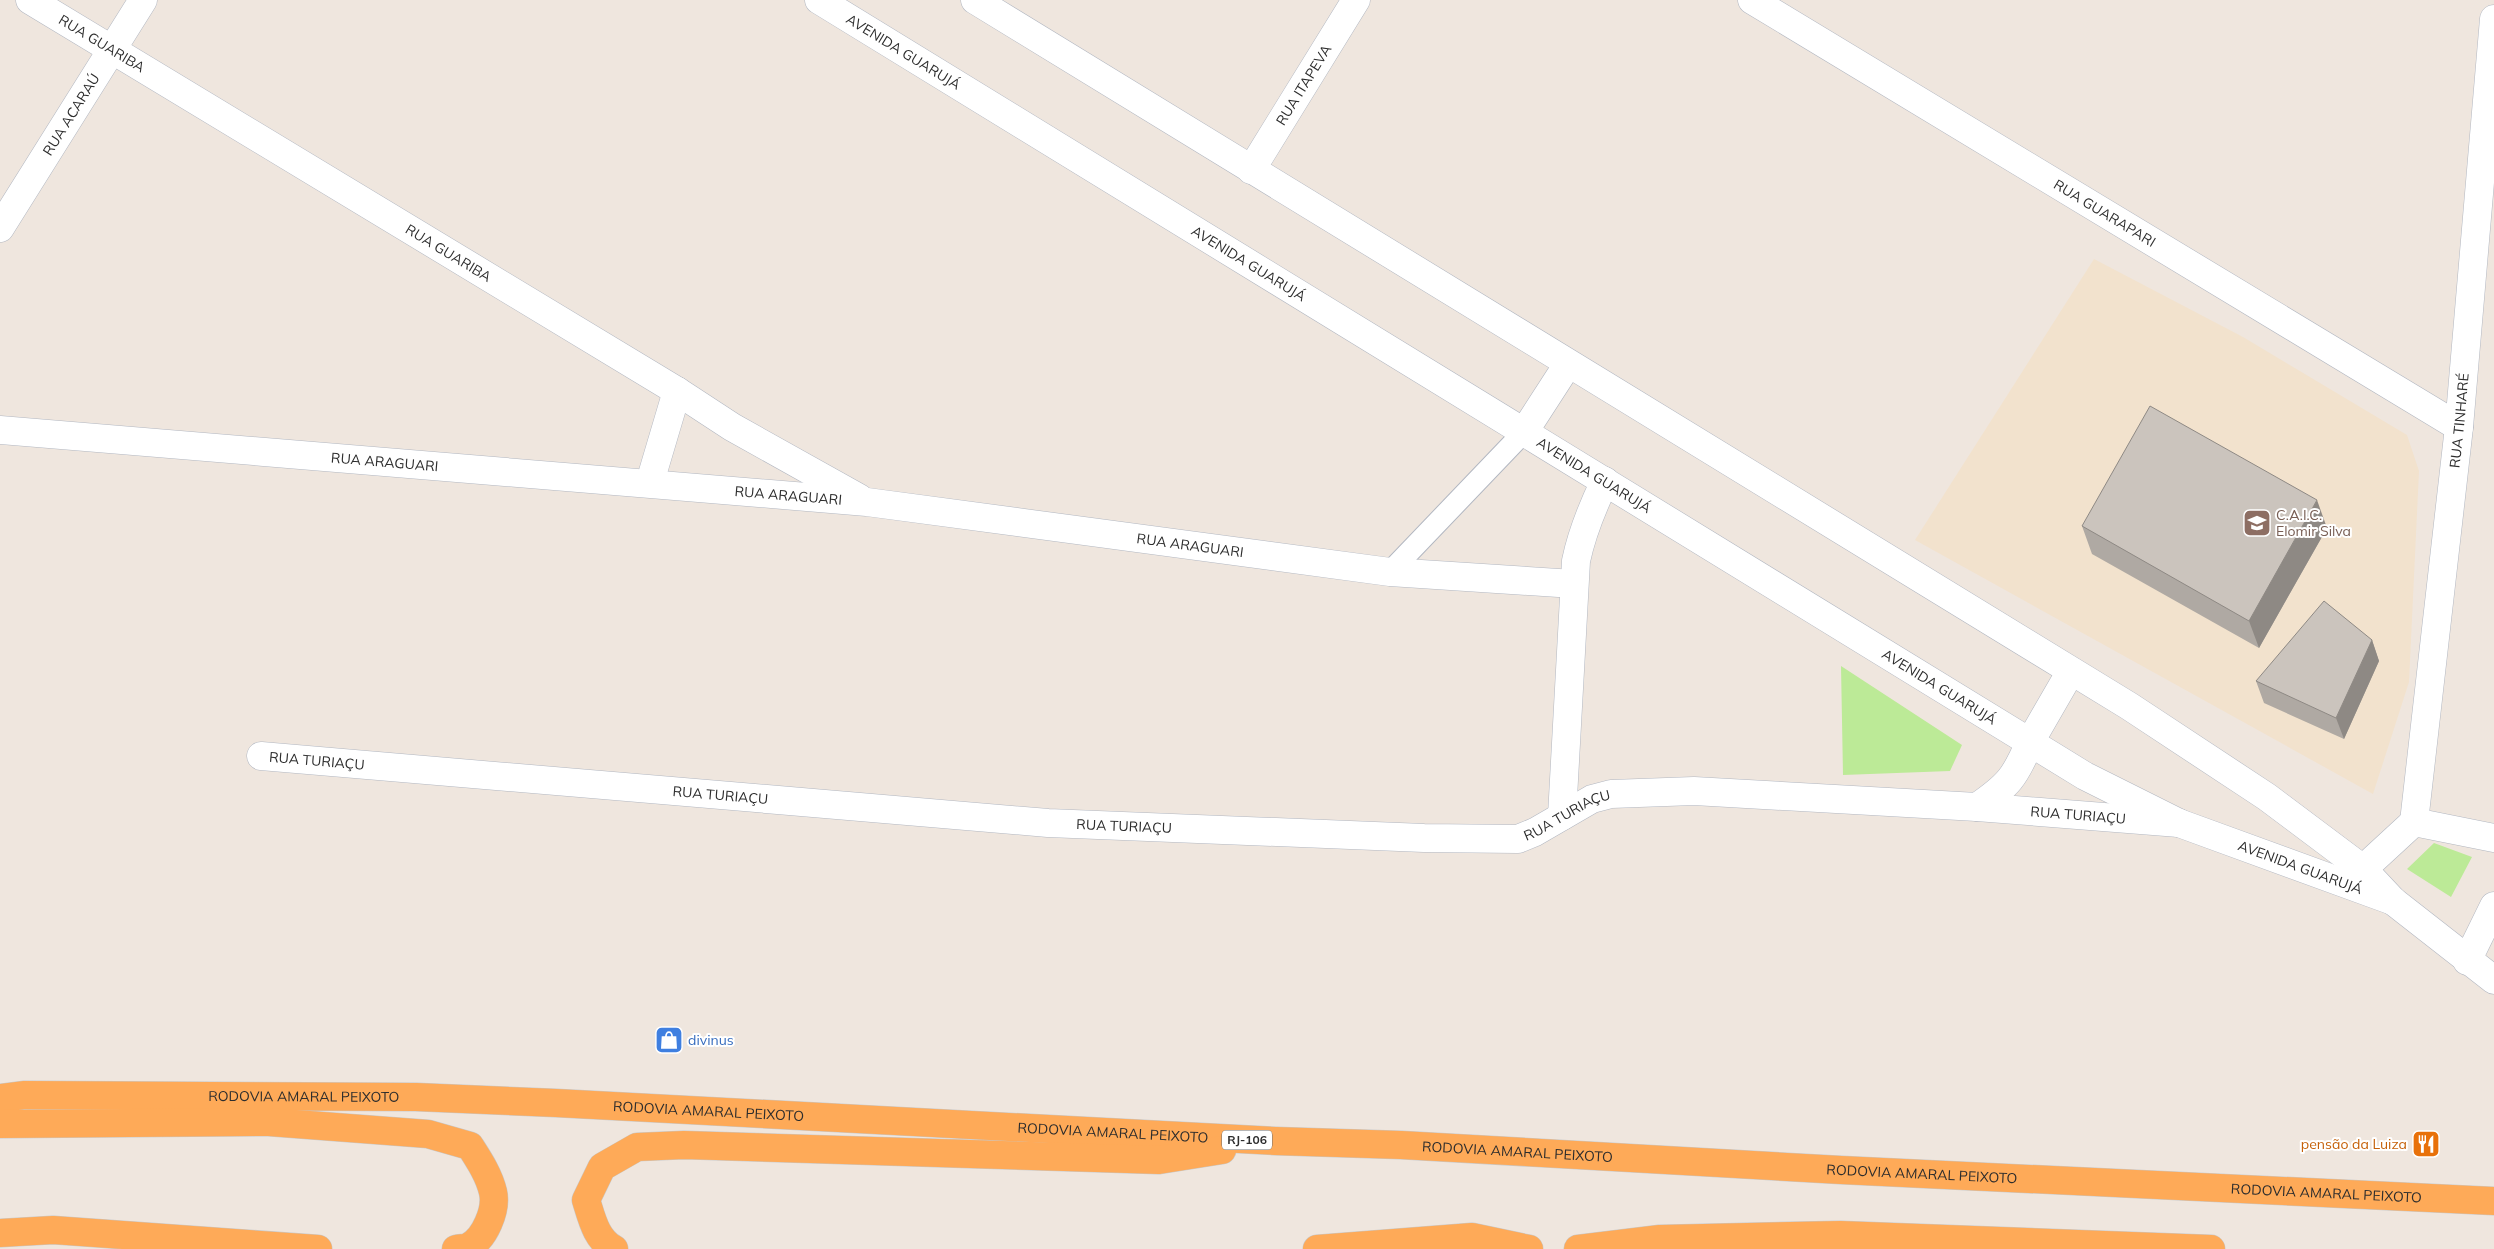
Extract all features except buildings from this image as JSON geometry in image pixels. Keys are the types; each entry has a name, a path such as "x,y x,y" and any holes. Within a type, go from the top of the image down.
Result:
{"highway":[{"name":"RODOVIA AMARAL PEIXOTO","path":"0,1098 25,1095 416,1097 556,1102 1275,1141 1402,1145 1841,1170 2494,1201"},
{"path":"0,1124 269,1122 428,1134 470,1146 484,1169 493,1194 490,1217 483,1234 469,1247 456,1249"},
{"path":"614,1249 608,1246 594,1227 586,1200 602,1167 637,1147 684,1145 1159,1160 1275,1141"},
{"path":"0,1233 53,1230 318,1249"},
{"path":"1578,1249 1660,1240 1840,1234 2211,1249"},
{"path":"1317,1249 1472,1237 1529,1249"}],"street":[{"name":"RUA GUARIBA","path":"30,0 677,391 732,427 867,502"},
{"name":"RUA ACARAÚ","path":"0,228 142,0"},
{"name":"AVENIDA GUARUJÁ","path":"819,0 2085,776 2179,823 2393,901"},
{"name":"AVENIDA GUARUJÁ","path":"975,0 2071,671 2234,774 2363,869 2393,901 2494,980"},
{"name":"RUA ITAPEVA","path":"1251,170 1356,0"},
{"name":"RUA GUARAPARI","path":"1752,0 2459,427"},
{"name":"RUA TINHARÉ","path":"2414,822 2459,427 2494,20"},
{"path":"1524,432 1568,364"},
{"path":"650,482 677,391"},
{"name":"RUA ARAGUARI","path":"0,430 650,482 867,502 1390,572 1574,584"},
{"path":"1562,816 1574,584 1582,532 1591,508 1605,481"},
{"path":"1978,807 2010,782 2018,770 2030,742 2071,671"},
{"name":"RUA TURIAÇU","path":"261,756 1048,823 1500,840 1518,839 1592,799 1611,794 1694,791 1978,807 2179,823"},
{"path":"2363,869 2414,822 2494,838"},
{"path":"2468,961 2494,906"}],"lane":[{"path":"1390,572 1524,432"}],"shaded area":[{"path":"2094,259 2243,337 2407,435 2419,471 2409,682 2373,794 1915,540"}],"green space":[{"path":"1841,666 1962,745 1950,771 1843,775"},
{"path":"2434,843 2472,857 2451,897 2407,869"}],"place":[{"name":"C.A.I.C. Elomir Silva","path":"2257,523"},
{"name":"divinus","path":"669,1040"},
{"name":"pensão da Luiza","path":"2426,1144"}]}
